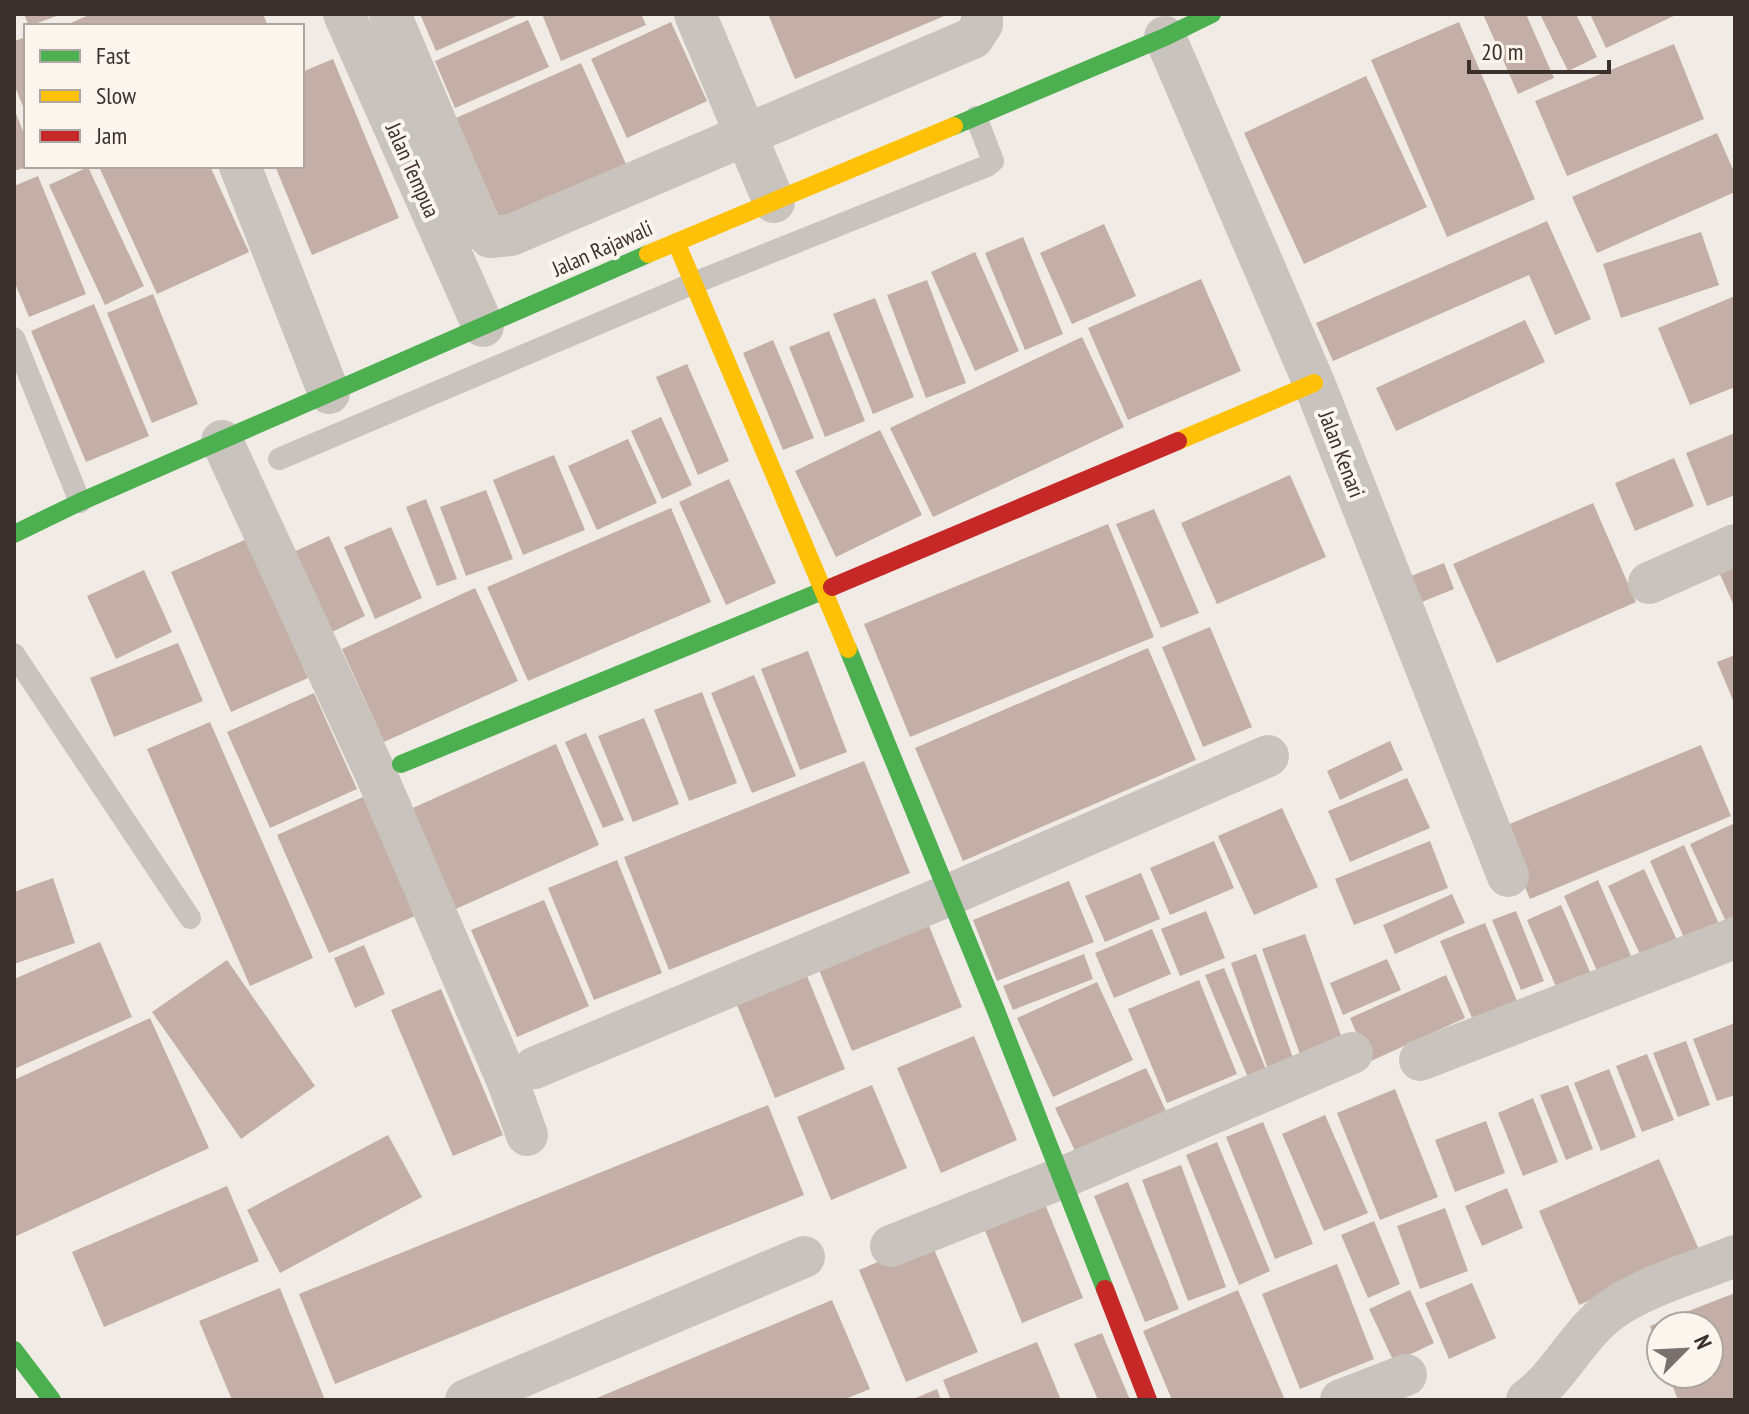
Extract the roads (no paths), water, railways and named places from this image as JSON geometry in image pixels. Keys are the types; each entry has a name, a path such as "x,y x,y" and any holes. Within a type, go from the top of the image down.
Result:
{"street":[{"name":"Jalan Tempua","path":"344,14 483,326"},
{"path":"390,14 479,225 490,237 511,235 973,38 979,32 982,14"},
{"path":"695,14 774,202"},
{"name":"Jalan Rajawali","path":"14,534 80,502 676,242 1165,37 1212,14"},
{"name":"Jalan Kenari","path":"1165,37 1314,383 1508,876"},
{"path":"241,168 329,393"},
{"path":"676,242 825,590 1064,1177 1148,1400"},
{"path":"401,764 825,590 1314,383"},
{"path":"222,441 378,779 508,1082 527,1135"},
{"path":"1649,583 1735,545"},
{"path":"534,1068 949,895 1268,756"},
{"path":"1420,1060 1735,938"},
{"path":"891,1246 1064,1177 1352,1053"},
{"path":"1527,1400 1557,1373 1587,1332 1610,1311 1633,1297 1735,1256"},
{"path":"466,1400 804,1257"},
{"path":"14,1350 52,1400"},
{"path":"1341,1400 1406,1375"}],"lane":[{"path":"279,459 694,283 987,166 993,161 976,117"},
{"path":"14,338 80,502"},
{"path":"14,654 190,918"}]}
